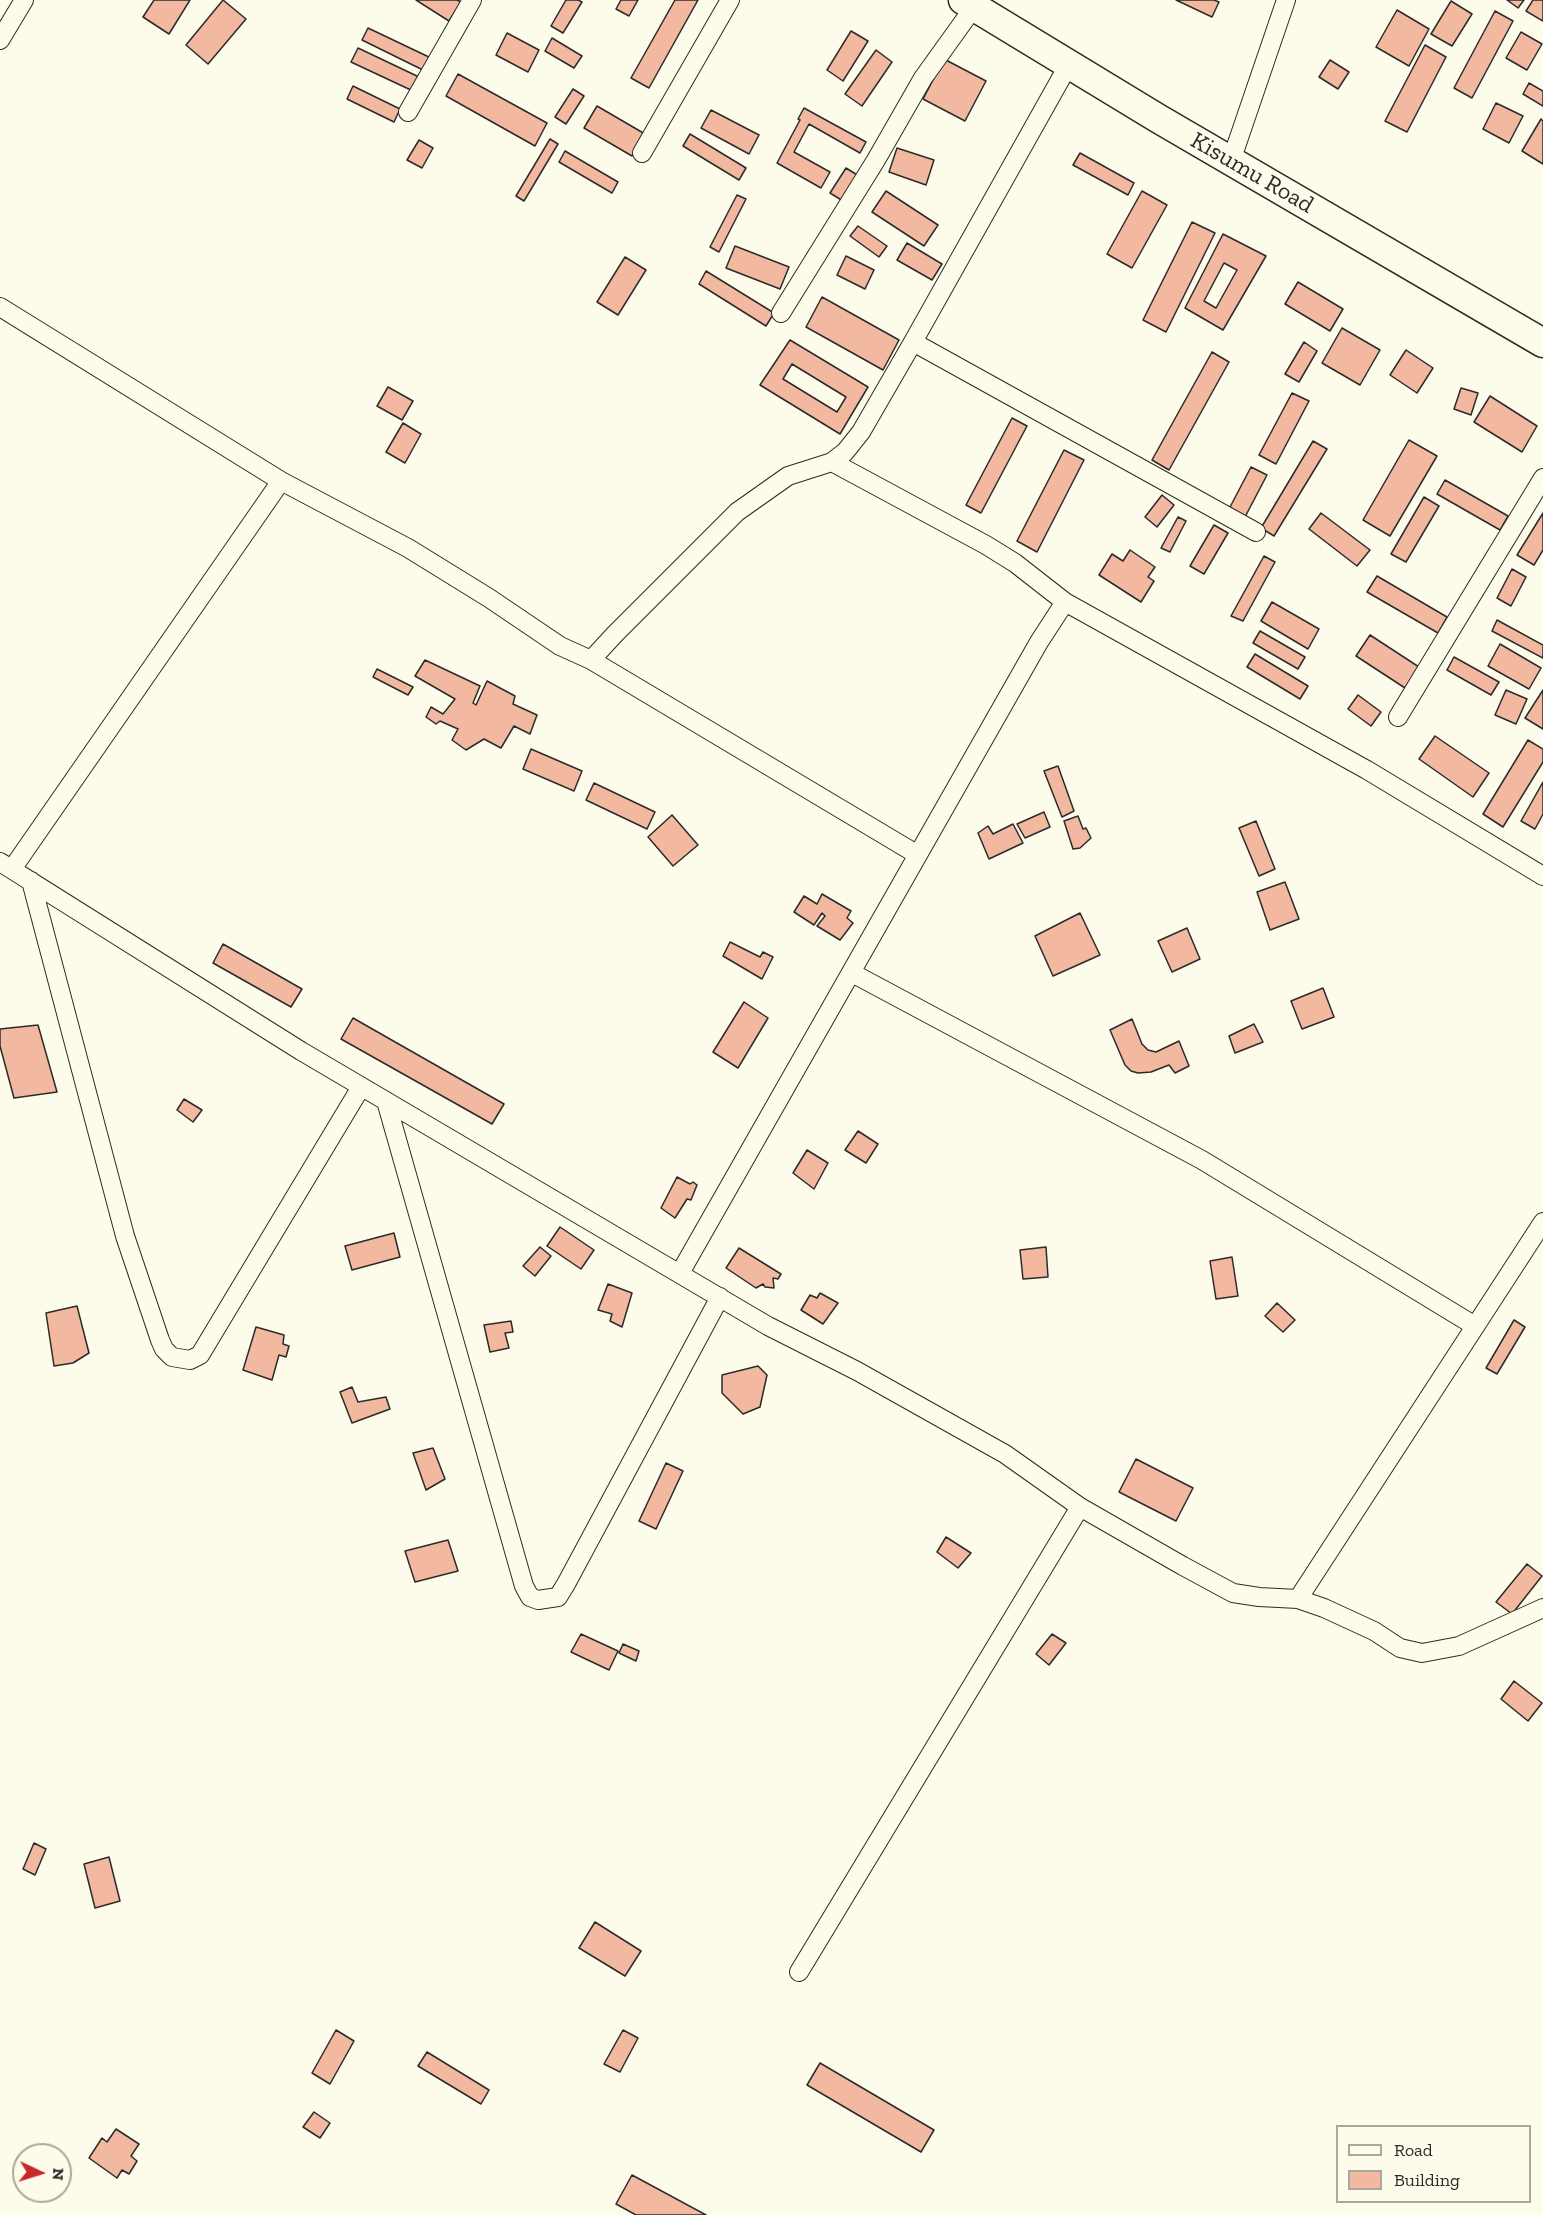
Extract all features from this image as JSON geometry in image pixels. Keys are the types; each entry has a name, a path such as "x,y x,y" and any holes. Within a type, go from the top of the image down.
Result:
{"highway":[{"name":"Kisumu Road","path":"968,3 1231,161 1543,343"}],"street":[{"path":"0,40 24,0"},
{"path":"408,112 472,0"},
{"path":"642,153 730,0"},
{"path":"1231,161 1286,0"},
{"path":"781,313 876,160 968,3"},
{"path":"591,660 615,633 737,512 788,476 832,462 845,452 861,432 913,342 1069,64"},
{"path":"0,307 281,481 408,548 489,598 560,646 591,660 918,855"},
{"path":"913,342 1257,532"},
{"path":"832,462 986,545 1014,562 1065,602 1367,770 1543,876"},
{"path":"1398,717 1543,478"},
{"path":"281,481 6,865 361,1087 768,1326 857,1371 1005,1454 1080,1507 1233,1593 1298,1599 1374,1631 1400,1648 1422,1653 1459,1646 1543,1608"},
{"path":"680,1273 1039,642 1065,602"},
{"path":"31,881 125,1236 160,1340 164,1349 172,1357 190,1360 200,1354 361,1087"},
{"path":"852,973 1202,1160 1475,1326"},
{"path":"386,1101 524,1586 531,1597 538,1600 558,1597 720,1297"},
{"path":"1298,1599 1543,1222"},
{"path":"799,1972 1080,1507"}],"building":[{"path":"154,0 190,0 169,34 143,17"},
{"path":"223,0 246,19 208,64 186,45"},
{"path":"416,0 457,0 461,2 449,21"},
{"path":"566,0 582,2 563,33 551,26"},
{"path":"621,0 638,0 629,16 616,9"},
{"path":"675,0 698,0 649,88 631,78"},
{"path":"1176,0 1214,0 1219,2 1212,17"},
{"path":"1507,0 1524,0 1518,8"},
{"path":"1533,0 1543,0 1543,21 1526,11"},
{"path":"1451,1 1472,14 1452,46 1431,34"},
{"path":"1397,10 1429,29 1409,66 1376,47"},
{"path":"1495,11 1513,21 1472,98 1454,88"},
{"path":"368,28 431,58 425,71 362,40"},
{"path":"851,31 868,41 843,81 827,70"},
{"path":"1521,32 1542,44 1527,70 1506,58"},
{"path":"507,33 539,50 528,72 496,55"},
{"path":"552,38 582,56 574,68 545,51"},
{"path":"1425,45 1446,57 1407,132 1385,121"},
{"path":"358,48 419,77 413,91 351,62"},
{"path":"876,50 892,62 862,106 845,94"},
{"path":"944,59 986,81 965,121 923,99"},
{"path":"1330,60 1349,72 1338,89 1319,77"},
{"path":"458,74 547,123 535,146 446,96"},
{"path":"1529,83 1543,91 1543,106 1523,94"},
{"path":"353,86 400,109 394,122 347,99"},
{"path":"573,89 584,96 566,124 555,117"},
{"path":"1496,103 1523,116 1509,143 1483,129"},
{"path":"597,106 645,134 632,156 584,128"},
{"path":"804,108 866,142 860,153 809,124 794,152 830,172 821,188 777,163"},
{"path":"711,110 759,135 749,154 701,128"},
{"path":"1541,119 1543,121 1543,164 1522,151"},
{"path":"690,134 746,168 739,180 683,146"},
{"path":"550,139 558,144 524,201 516,196"},
{"path":"419,140 433,148 422,168 407,160"},
{"path":"897,148 934,160 926,185 889,172"},
{"path":"565,151 618,182 612,193 559,162"},
{"path":"1080,153 1134,183 1128,195 1073,165"},
{"path":"846,168 859,176 843,201 830,193"},
{"path":"886,191 938,225 924,246 872,212"},
{"path":"1142,191 1167,205 1132,268 1107,254"},
{"path":"737,195 746,199 719,252 710,247"},
{"path":"1192,222 1215,233 1166,332 1143,320"},
{"path":"858,226 887,246 879,257 850,236"},
{"path":"1223,234 1266,256 1223,330 1185,308","holes":["1224,263 1237,270 1216,308 1204,301"]},
{"path":"907,243 942,264 932,280 897,260"},
{"path":"735,246 789,267 780,289 726,268"},
{"path":"846,256 874,270 865,289 837,275"},
{"path":"625,257 646,270 618,315 597,302"},
{"path":"706,271 774,313 766,326 699,284"},
{"path":"1298,282 1343,309 1330,331 1285,304"},
{"path":"822,297 899,340 883,370 806,327"},
{"path":"1342,328 1380,350 1360,385 1322,363"},
{"path":"790,340 868,387 840,434 760,385","holes":["792,364 846,397 837,412 783,379"]},
{"path":"1304,342 1317,351 1299,382 1285,374"},
{"path":"1406,350 1433,368 1417,393 1390,375"},
{"path":"1212,352 1229,362 1169,470 1152,460"},
{"path":"388,387 413,401 402,420 377,406"},
{"path":"1461,388 1478,393 1471,415 1454,409"},
{"path":"1292,393 1309,401 1276,464 1259,455"},
{"path":"1490,396 1537,426 1522,452 1474,422"},
{"path":"1012,418 1027,426 981,513 966,505"},
{"path":"403,423 421,434 405,463 386,452"},
{"path":"1409,440 1437,456 1390,536 1363,520"},
{"path":"1313,441 1327,449 1274,536 1261,528"},
{"path":"1064,450 1084,460 1037,552 1017,541"},
{"path":"1251,467 1267,475 1245,517 1229,509"},
{"path":"1445,480 1508,516 1500,530 1437,494"},
{"path":"1162,495 1174,505 1157,527 1145,517"},
{"path":"1424,497 1439,506 1406,562 1391,554"},
{"path":"1321,513 1370,550 1357,566 1309,529"},
{"path":"1543,513 1543,550 1534,565 1517,555"},
{"path":"1178,517 1186,521 1170,552 1161,548"},
{"path":"1214,525 1228,533 1204,574 1190,566"},
{"path":"1130,550 1155,567 1148,577 1154,581 1141,602 1099,575 1112,554 1123,561"},
{"path":"1264,556 1275,562 1243,621 1231,616"},
{"path":"1512,569 1526,577 1511,606 1497,598"},
{"path":"1377,576 1447,617 1438,633 1367,592"},
{"path":"1272,602 1319,629 1308,649 1261,621"},
{"path":"1497,620 1543,645 1543,658 1492,631"},
{"path":"1260,631 1305,657 1298,669 1253,643"},
{"path":"1370,635 1419,667 1405,688 1356,656"},
{"path":"1500,644 1541,668 1529,689 1488,666"},
{"path":"1255,654 1308,686 1300,699 1247,667"},
{"path":"1454,657 1499,682 1491,695 1447,670"},
{"path":"425,660 480,686 473,703 476,705 487,681 515,696 513,704 537,715 530,734 514,726 501,748 484,739 466,750 452,740 458,729 440,721 436,724 426,717 431,707 443,714 455,699 415,676"},
{"path":"377,669 413,687 408,695 373,677"},
{"path":"1506,690 1527,699 1516,724 1495,715"},
{"path":"1543,690 1543,729 1525,718"},
{"path":"1358,695 1381,712 1371,726 1348,709"},
{"path":"1435,736 1489,773 1473,797 1419,759"},
{"path":"1528,740 1543,749 1543,762 1503,827 1483,814"},
{"path":"531,749 582,771 574,791 523,769"},
{"path":"1058,766 1074,811 1062,817 1044,771"},
{"path":"1543,782 1543,814 1535,829 1521,821"},
{"path":"594,783 655,812 647,829 586,800"},
{"path":"1044,812 1050,827 1025,838 1017,824"},
{"path":"672,815 698,845 673,866 648,837"},
{"path":"1078,816 1083,829 1086,828 1091,838 1080,848 1073,849 1064,821"},
{"path":"1256,821 1275,869 1259,876 1239,828"},
{"path":"1013,824 1023,843 989,859 978,833 988,826 993,834"},
{"path":"1285,882 1299,919 1270,930 1257,892"},
{"path":"822,894 851,911 847,918 853,923 840,940 817,926 825,916 822,913 814,925 794,912 804,896 817,904"},
{"path":"1080,913 1100,955 1053,976 1035,936"},
{"path":"1187,928 1200,959 1172,972 1158,941"},
{"path":"730,942 760,957 763,952 773,957 762,979 723,956"},
{"path":"223,944 302,989 291,1007 213,963"},
{"path":"1323,988 1334,1017 1302,1029 1291,1001"},
{"path":"744,1002 768,1018 738,1068 713,1052"},
{"path":"353,1018 504,1104 492,1124 341,1039"},
{"path":"1132,1019 1142,1044 1148,1050 1156,1052 1179,1041 1189,1066 1175,1073 1169,1065 1151,1072 1131,1071 1125,1065 1110,1030"},
{"path":"1254,1024 1263,1042 1235,1053 1229,1036"},
{"path":"38,1025 57,1092 14,1098 0,1046 0,1029"},
{"path":"184,1099 202,1110 193,1122 177,1110"},
{"path":"858,1131 878,1144 866,1163 845,1150"},
{"path":"807,1150 828,1163 814,1189 793,1173"},
{"path":"677,1177 697,1185 691,1200 687,1199 675,1218 661,1208"},
{"path":"560,1227 594,1250 581,1269 547,1246"},
{"path":"394,1233 400,1257 352,1270 345,1246"},
{"path":"540,1247 551,1256 535,1276 523,1266"},
{"path":"1046,1247 1048,1277 1023,1279 1020,1250"},
{"path":"739,1248 781,1274 778,1279 773,1278 774,1288 765,1287 763,1284 756,1288 726,1268"},
{"path":"1232,1257 1238,1296 1216,1299 1210,1261"},
{"path":"608,1284 632,1293 622,1327 610,1321 612,1314 598,1310"},
{"path":"820,1293 838,1303 823,1324 801,1310 810,1295 817,1298"},
{"path":"1277,1303 1295,1320 1283,1332 1265,1316"},
{"path":"77,1306 89,1353 73,1363 54,1366 46,1313"},
{"path":"1514,1320 1525,1327 1497,1374 1486,1368"},
{"path":"511,1321 513,1332 505,1333 509,1348 490,1352 484,1325"},
{"path":"256,1327 284,1335 283,1344 289,1346 286,1357 279,1355 272,1380 243,1370"},
{"path":"758,1366 767,1375 760,1407 743,1414 722,1393 722,1375"},
{"path":"352,1387 358,1402 386,1397 390,1409 352,1423 340,1392"},
{"path":"433,1448 445,1479 426,1490 413,1453"},
{"path":"1136,1459 1193,1488 1176,1521 1119,1492"},
{"path":"666,1463 683,1471 656,1529 639,1521"},
{"path":"946,1537 971,1553 958,1568 937,1552"},
{"path":"448,1540 458,1571 415,1582 405,1551"},
{"path":"1527,1564 1542,1576 1512,1614 1496,1602"},
{"path":"581,1634 618,1651 609,1670 571,1652"},
{"path":"1052,1634 1066,1643 1049,1665 1036,1654"},
{"path":"623,1644 639,1651 636,1661 619,1653"},
{"path":"1514,1681 1542,1703 1528,1721 1501,1699"},
{"path":"34,1843 46,1849 35,1875 23,1869"},
{"path":"109,1857 120,1901 95,1908 84,1864"},
{"path":"595,1922 641,1951 625,1976 579,1948"},
{"path":"336,2030 354,2041 330,2084 312,2073"},
{"path":"623,2030 638,2038 620,2072 604,2064"},
{"path":"427,2052 489,2090 481,2104 418,2066"},
{"path":"820,2063 934,2130 921,2152 807,2085"},
{"path":"314,2112 330,2123 320,2138 303,2127"},
{"path":"116,2129 139,2144 131,2156 137,2161 129,2174 122,2170 117,2178 89,2158 102,2138 107,2142"},
{"path":"632,2175 706,2215 636,2215 616,2204"}]}
